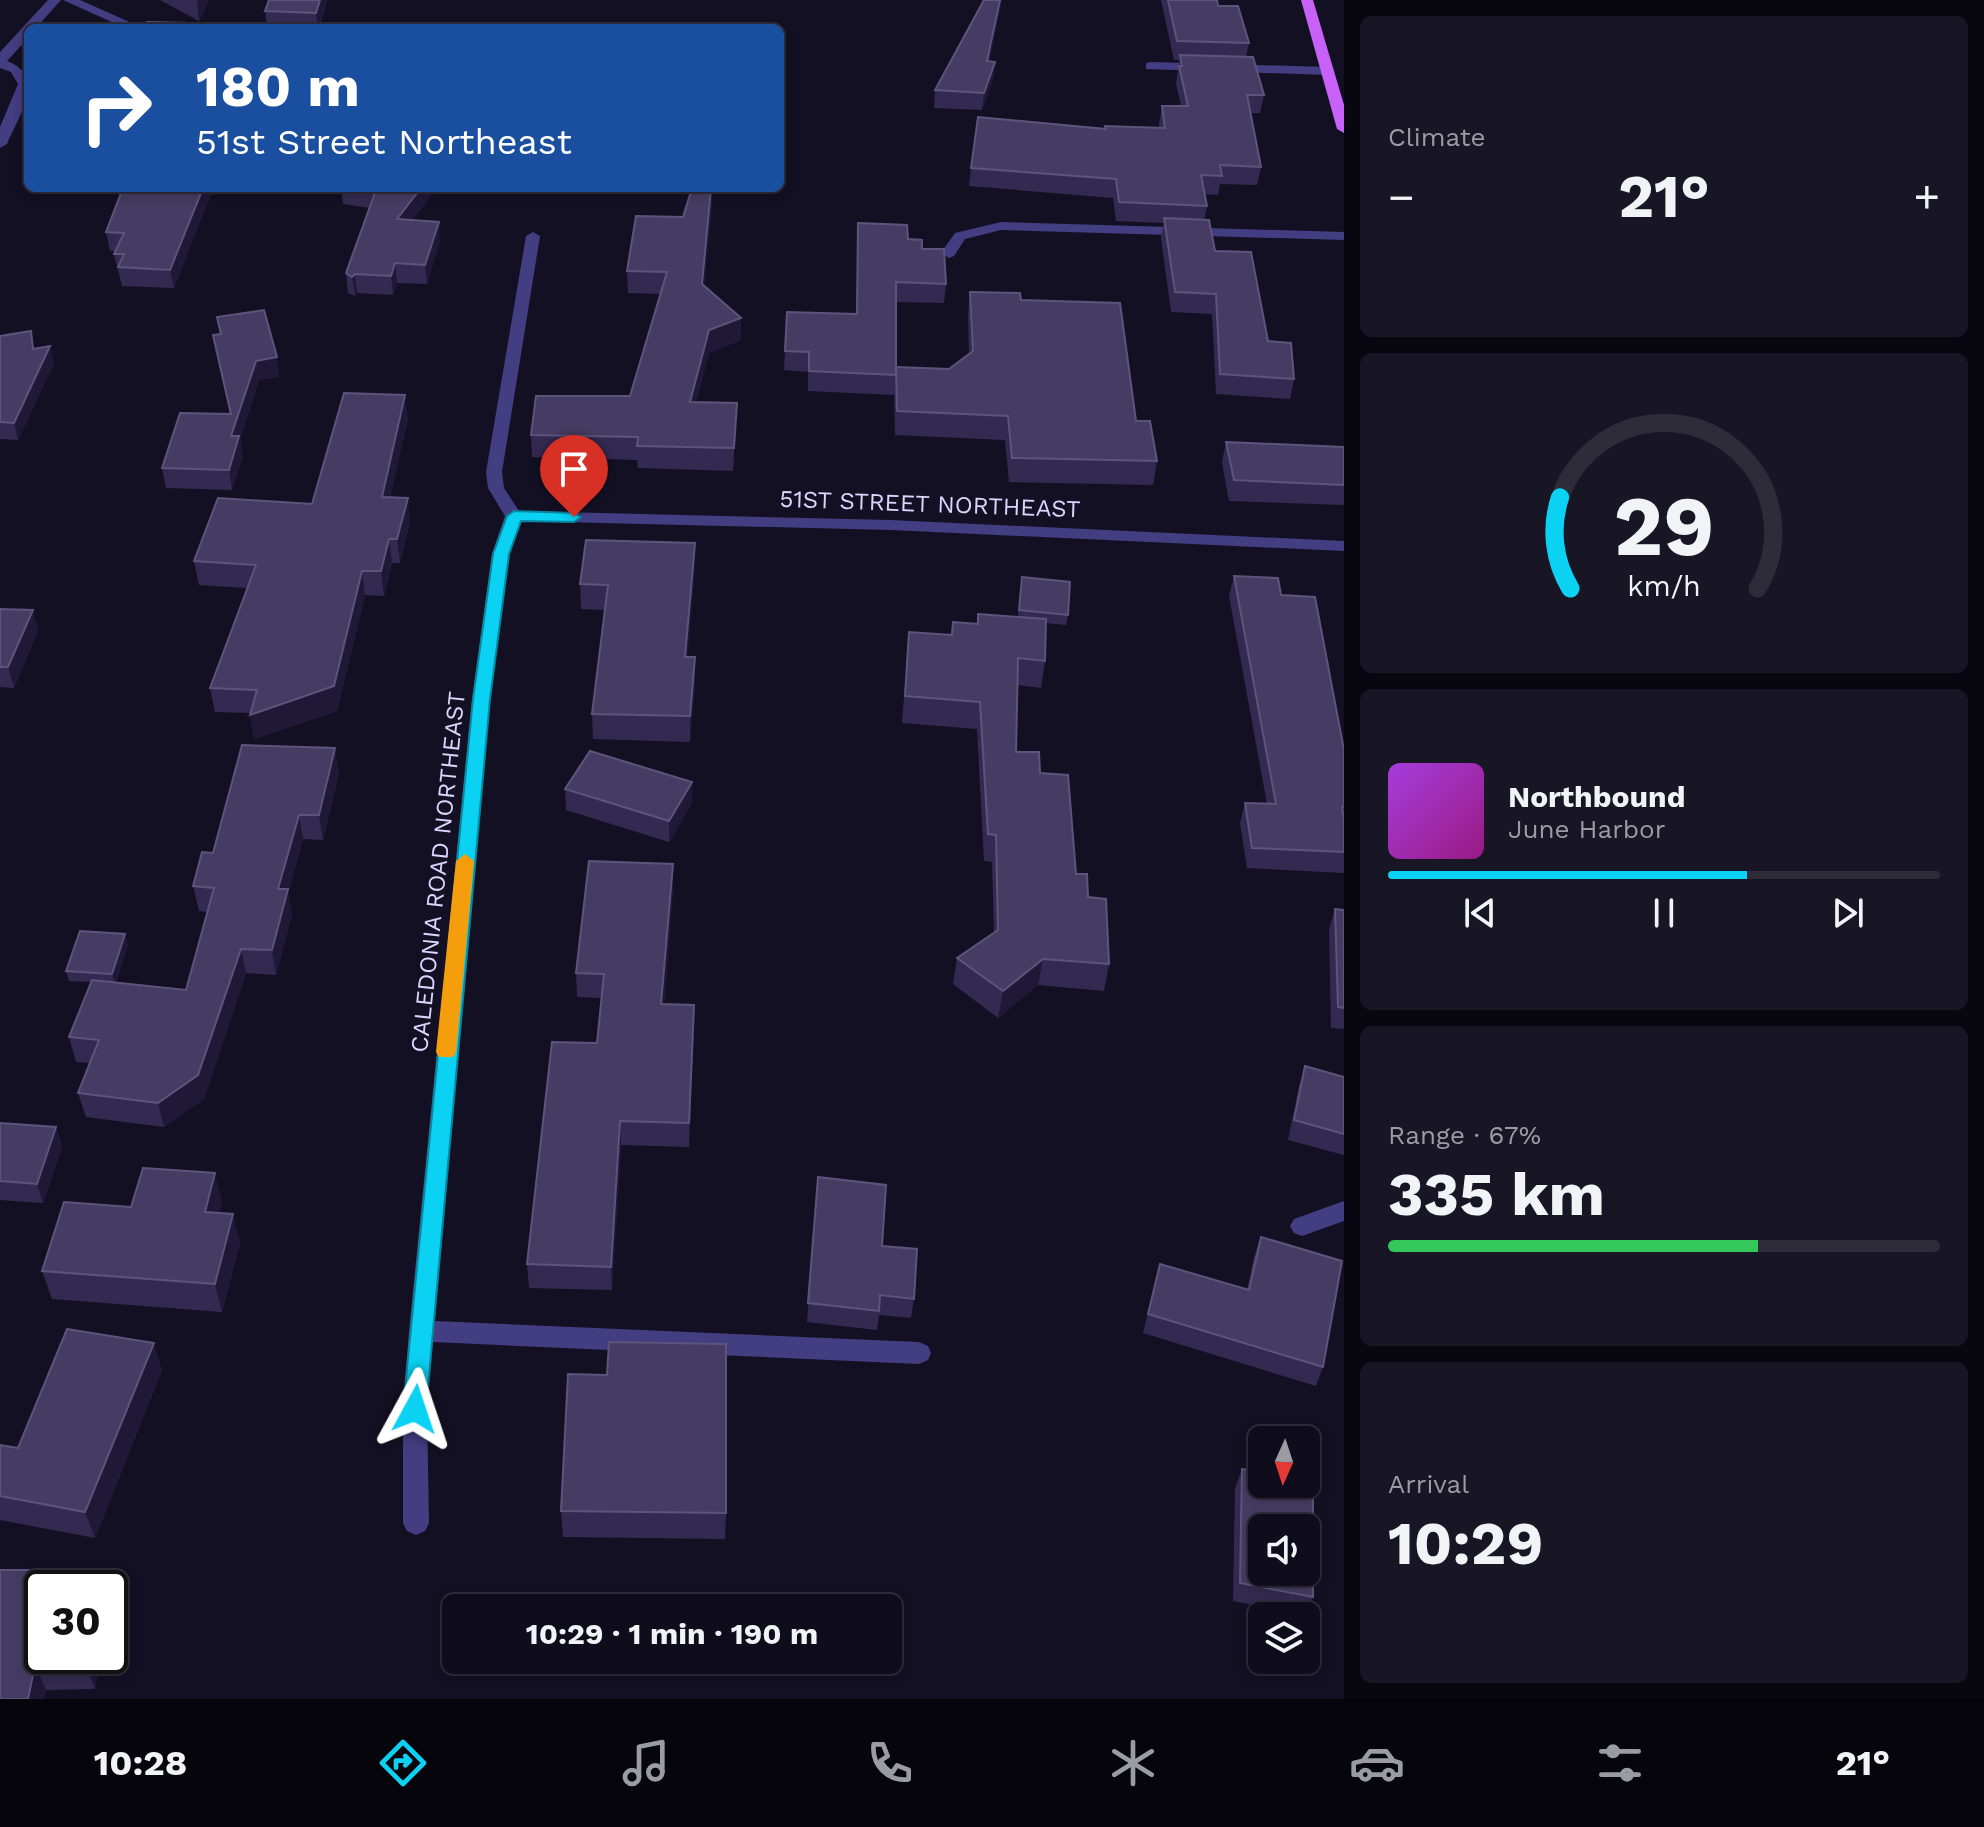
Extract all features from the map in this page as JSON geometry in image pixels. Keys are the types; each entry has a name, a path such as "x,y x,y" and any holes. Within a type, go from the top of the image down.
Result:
{"main road":[{"path":"1307,0 1340,105 1344,129"}],"street":[{"path":"33,24 55,0"},
{"path":"69,0 126,24"},
{"path":"24,35 0,62 16,69 24,82"},
{"path":"1151,66 1328,71"},
{"path":"0,144 24,86"},
{"path":"949,253 960,236 1001,226 1344,236"},
{"path":"514,516 496,488 494,472 533,236"},
{"name":"51ST STREET NORTHEAST","path":"514,516 891,525 1344,546"},
{"name":"CALEDONIA ROAD NORTHEAST","path":"416,1523 415,1409 421,1331 481,699 501,554 514,516"},
{"path":"1302,1226 1344,1211"},
{"path":"421,1331 919,1353"}],"building":[{"path":"269,0 320,0 316,13 265,11"},
{"path":"984,0 1000,0 987,61 995,62 984,93 935,90"},
{"path":"1168,0 1217,0 1218,6 1238,6 1249,43 1177,41"},
{"path":"147,22 188,23 188,24"},
{"path":"1180,55 1253,57 1264,95 1247,95 1261,167 1220,165 1222,176 1201,175 1207,206 1119,202 1116,179 971,168 978,117 1106,129 1105,126 1165,128 1162,106 1188,106 1179,66 1182,66"},
{"path":"121,192 201,192 170,270 118,267 124,254 114,254 124,233 106,232"},
{"path":"375,192 418,192 397,219 439,222 425,265 395,263 391,276 355,274 352,277 346,273"},
{"path":"691,192 711,192 702,284 741,318 709,330 690,402 737,403 734,448 637,446 638,437 531,435 536,396 630,396 667,272 627,271 636,216 683,217"},
{"path":"1164,218 1209,220 1215,251 1251,252 1268,341 1291,343 1294,379 1220,374 1216,294 1175,292"},
{"path":"858,223 907,225 908,239 922,240 922,249 944,249 946,284 896,282 896,375 809,371 809,352 785,351 787,312 857,314"},
{"path":"970,292 1020,293 1021,300 1120,303 1136,421 1150,421 1157,461 1012,458 1008,416 897,411 896,367 949,369 973,351"},
{"path":"264,310 277,357 256,361 231,436 239,436 229,470 162,468 180,413 231,414 213,335 221,334 217,317"},
{"path":"31,331 33,349 50,346 14,423 0,422 0,336"},
{"path":"344,393 405,395 382,497 408,498 397,539 389,539 381,571 362,571 334,686 250,715 257,690 210,688 256,565 194,561 218,498 312,504"},
{"path":"1226,442 1344,447 1344,485 1234,480"},
{"path":"586,540 695,543 685,657 695,657 690,716 592,714 608,585 580,584"},
{"path":"1234,576 1278,578 1281,595 1315,597 1344,750 1344,852 1252,848 1245,803 1276,804"},
{"path":"1022,577 1070,582 1068,615 1019,610"},
{"path":"0,609 33,610 8,667 0,667"},
{"path":"978,614 1046,619 1045,661 1018,658 1016,752 1039,752 1040,773 1068,775 1076,874 1087,874 1088,897 1106,899 1109,964 1043,959 1003,991 957,958 998,930 996,835 988,834 980,702 905,696 909,632 952,635 953,622 978,624"},
{"path":"242,745 335,748 319,815 299,815 278,889 288,889 272,950 241,949 198,1075 158,1103 78,1093 99,1040 69,1037 92,980 186,990 214,888 193,886 202,852 213,853"},
{"path":"590,751 692,782 669,821 565,789"},
{"path":"589,861 673,864 661,1004 694,1005 689,1123 620,1121 611,1267 527,1264 552,1042 597,1043 604,974 576,973"},
{"path":"1335,909 1344,910 1344,1008 1338,1007"},
{"path":"80,931 125,934 112,974 66,971"},
{"path":"1305,1066 1344,1077 1344,1134 1294,1120"},
{"path":"0,1123 56,1127 37,1184 0,1181"},
{"path":"143,1168 215,1173 205,1212 233,1214 215,1284 42,1271 64,1202 131,1207"},
{"path":"818,1177 886,1185 882,1246 917,1249 914,1299 880,1295 879,1311 808,1303"},
{"path":"1261,1237 1342,1261 1323,1367 1148,1314 1160,1264 1249,1290"},
{"path":"67,1329 154,1343 85,1512 0,1496 0,1445 18,1448"},
{"path":"609,1342 726,1344 726,1513 561,1511 568,1374 607,1375"},
{"path":"1242,1469 1248,1470 1248,1498 1313,1498 1313,1514 1248,1514 1248,1585 1240,1583"},
{"path":"0,1570 24,1570 24,1674 33,1674 28,1699 0,1699"},
{"path":"1256,1586 1313,1586 1313,1597"}],"slow traffic":[{"path":"446,1052 465,861"}],"route":[{"path":"415,1409 452,985 481,699 501,554 514,516 574,517"}]}
